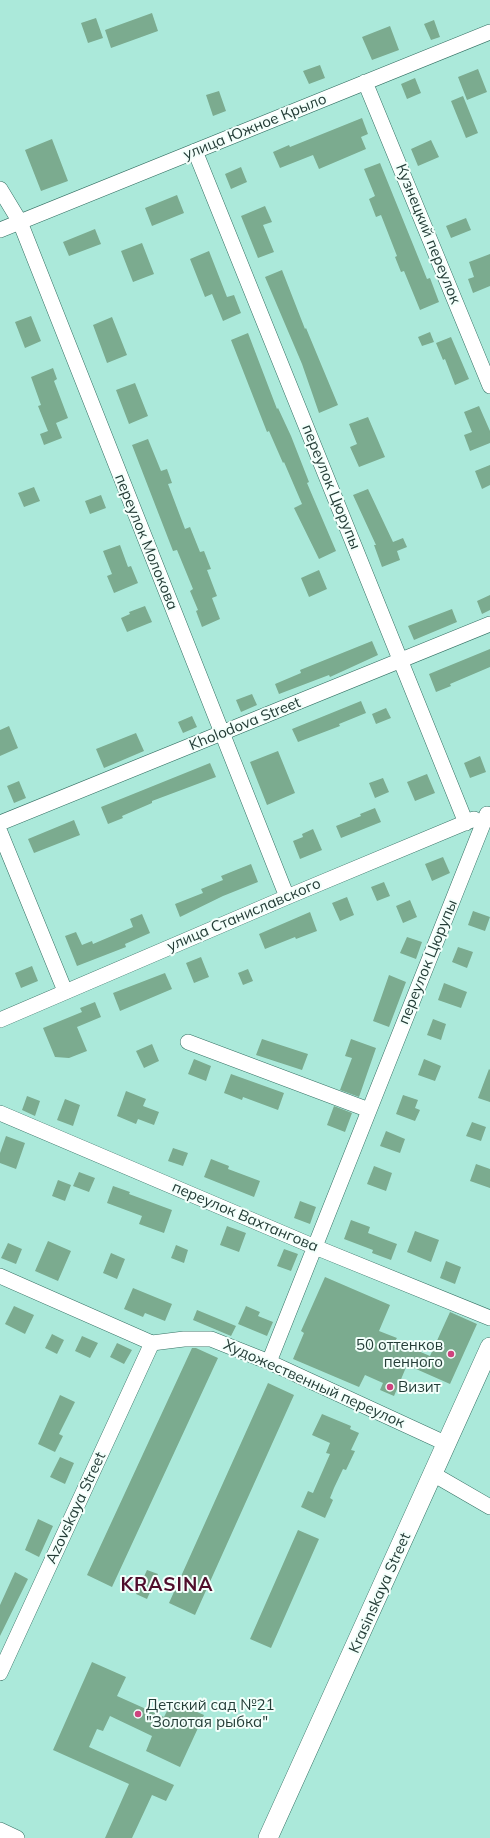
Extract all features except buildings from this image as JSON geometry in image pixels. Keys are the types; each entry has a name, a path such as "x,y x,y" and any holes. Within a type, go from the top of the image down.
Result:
{"main road":[{"name":"Krasinskaya Street","path":"268,1838 434,1474 490,1347"}],"street":[{"name":"улица Южное Крыло","path":"0,230 490,32"},
{"name":"Кузнецкий переулок","path":"366,82 490,386"},
{"name":"переулок Цюрупы","path":"195,151 466,823"},
{"name":"переулок Молокова","path":"0,189 20,222 287,897"},
{"name":"Kholodova Street","path":"0,823 490,624"},
{"name":"переулок Цюрупы","path":"269,1362 488,814"},
{"name":"улица Станиславского","path":"0,1020 287,897 488,814"},
{"path":"0,832 65,991"},
{"path":"188,1042 369,1110"},
{"name":"переулок Вахтангова","path":"0,1114 315,1247 490,1318"},
{"name":"Художественный переулок","path":"0,1276 152,1342 184,1339 211,1339 269,1362 447,1444"},
{"name":"Azovskaya Street","path":"0,1673 152,1342"},
{"path":"434,1474 490,1507"},
{"path":"0,1830 17,1838"}],"place":[{"name":"50 оттенков пенного","path":"451,1354"},
{"name":"Визит","path":"390,1387"},
{"name":"Детский сад №21 \"Золотая рыбка\"","path":"138,1714"}],"district":[{"name":"KRASINA","path":"167,1585"}]}
